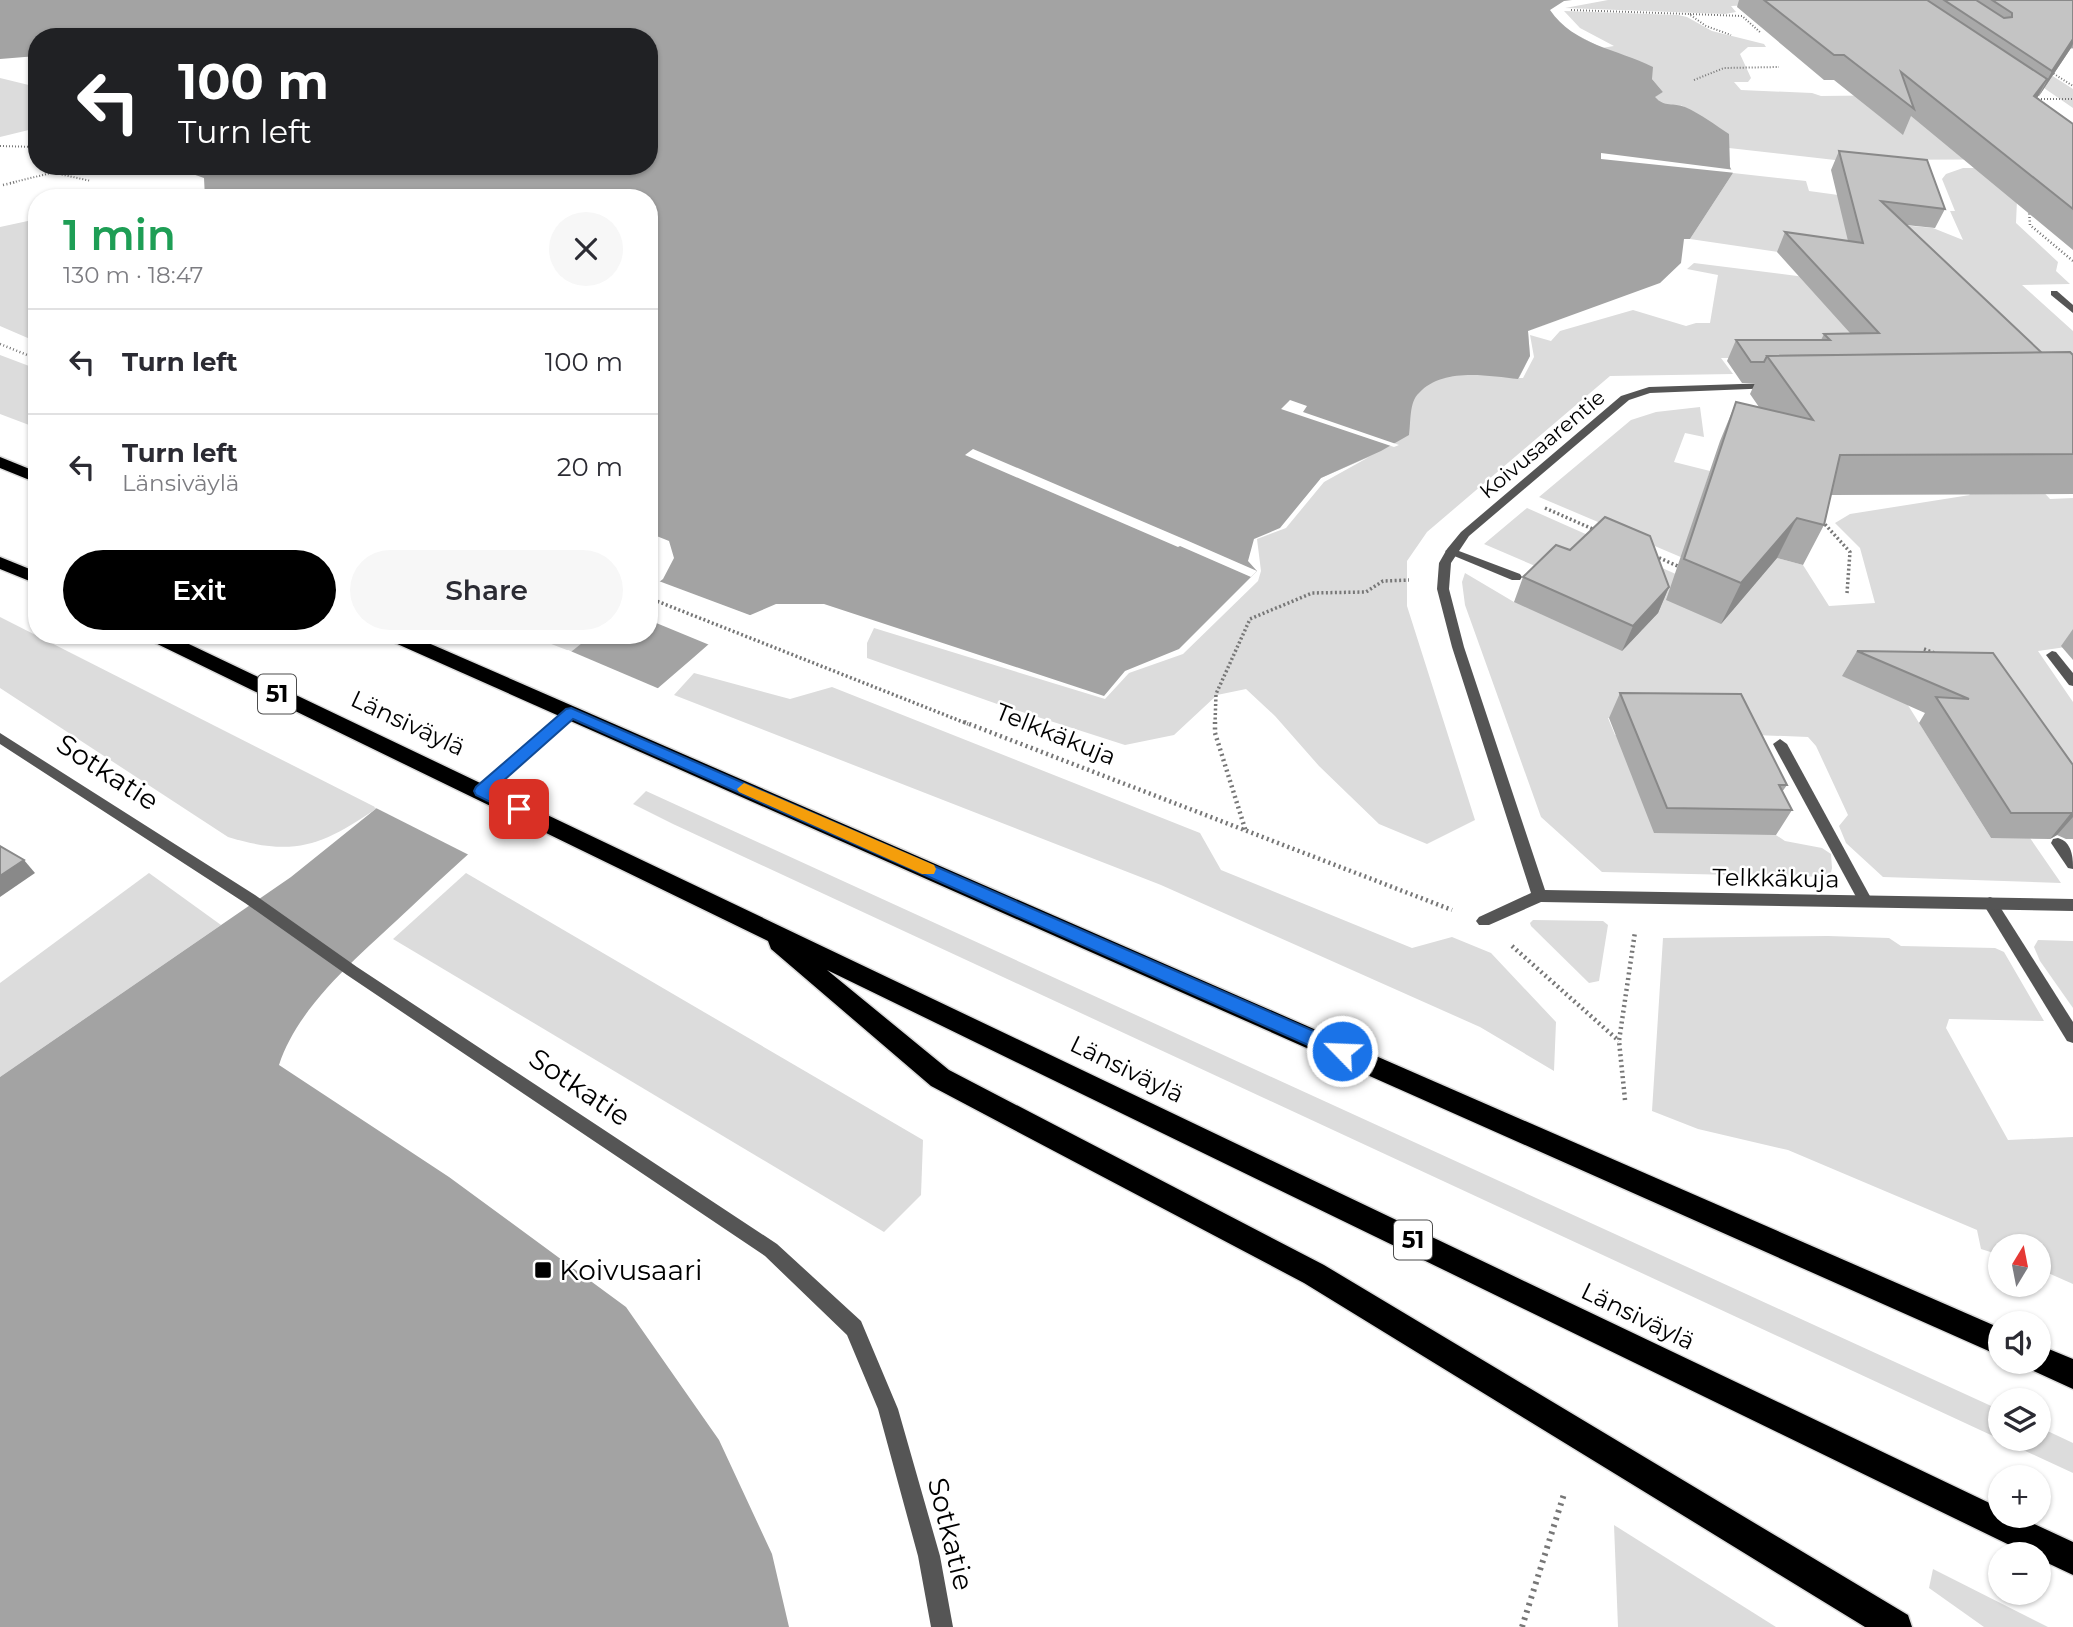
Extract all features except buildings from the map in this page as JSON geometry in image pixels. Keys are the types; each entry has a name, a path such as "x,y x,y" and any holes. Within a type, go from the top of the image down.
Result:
{"highway":[{"path":"0,462 28,474"},
{"path":"0,562 28,575"},
{"name":"Länsiväylä","path":"173,644 2073,1559"},
{"path":"413,644 1988,1337"},
{"path":"753,922 940,1078 1314,1274 1896,1627"},
{"path":"2051,1364 2073,1374"}],"street":[{"path":"2054,293 2073,310"},
{"name":"Koivusaarentie","path":"1539,896 1458,647 1443,589 1443,571 1451,551 1465,534 1625,398 1649,390 1780,386"},
{"path":"1451,551 1517,577"},
{"path":"2052,655 2073,682"},
{"path":"482,791 571,713"},
{"name":"Sotkatie","path":"0,738 250,899 352,971 771,1250 854,1328 888,1409 929,1556 942,1627"},
{"path":"1780,744 1867,902"},
{"path":"2058,843 2073,864"},
{"name":"Telkkäkuja","path":"1484,921 1539,896 1640,900 2073,905"},
{"path":"1990,903 2073,1036"}],"path":[{"path":"1571,10 1742,16 1761,33"},
{"path":"1689,15 1706,26 1731,35"},
{"path":"1694,80 1705,72 1717,69 1779,67"},
{"path":"2050,71 2073,86"},
{"path":"2035,99 2073,99"},
{"path":"0,146 28,146"},
{"path":"3,185 46,175"},
{"path":"58,175 91,181"},
{"path":"2029,200 2030,225 2073,261"},
{"path":"0,344 28,355"},
{"path":"1512,494 1602,533"},
{"path":"1820,518 1850,552 1847,593"},
{"path":"1653,555 1691,572"},
{"path":"1246,832 1215,733 1216,694 1250,619 1312,593 1366,592 1383,582 1413,579 1443,589"},
{"name":"Telkkäkuja","path":"658,601 1246,832 1448,908"},
{"path":"1924,649 1949,659"},
{"path":"1625,1100 1619,1041 1640,900"},
{"path":"1484,921 1619,1041"},
{"path":"1522,1627 1564,1494"}],"shaded area":[{"path":"0,0 1572,0 1564,1 1550,10 1560,22 1584,39 1653,67 1652,79 1663,92 1655,97 1666,104 1691,110 1729,134 1730,167 1733,173 1690,239 1684,239 1681,263 1660,283 1528,331 1530,356 1518,379 1466,375 1440,379 1429,385 1419,393 1414,402 1409,435 1321,478 1280,528 1254,539 1248,561 1257,571 1179,649 1125,671 1104,696 824,604 776,604 734,622 530,799 354,961 301,1020 279,1065 449,1177 626,1307 719,1440 772,1554 789,1627 0,1627 0,1077 291,877 581,644 658,644 658,583 674,558 669,541 658,537 658,189 205,189 204,178 195,175 658,175 658,28 28,28 28,57 0,59"},
{"path":"1608,0 1869,0 1731,6 1736,12 1725,14 1565,8"},
{"path":"1564,11 1678,15 1712,31 1764,44 1766,47 1748,47 1740,54 1751,78 1748,82 1734,82 1741,90 1812,93 1821,96 1999,94 1928,115 2073,159 1835,160 1729,148 1728,134 1681,105 1665,106 1654,97 1663,92 1652,79 1615,61 1579,36 1602,48 1614,46 1580,28"},
{"path":"2073,38 2073,49 2012,50 2073,89 2073,108 1977,42"},
{"path":"0,78 28,85 28,130 0,137"},
{"path":"1963,168 1982,168 2017,200 2016,223 2058,262 2056,271 2070,284 2022,285 2073,331 2073,373 1805,256 1690,239 1733,173 1806,181 1809,191 1853,197 1901,225 1933,228 1963,240 1950,211 1955,211 1942,179 1946,174"},
{"path":"28,221 28,338 0,326 0,227"},
{"path":"1694,263 1805,277 1869,332 1842,333 1859,354 1721,358 1733,374 1610,376 1427,532 1407,561 1407,606 1475,820 1427,844 1379,824 1246,689 1217,695 1174,735 1125,745 867,658 867,643 874,628 1105,699 1129,673 1183,654 1258,581 1261,571 1257,539 1286,528 1324,482 1369,457 1321,478 1294,510 1317,403 1577,314 1528,331 1530,356 1519,378 1523,378 1534,357 1530,335 1551,341 1560,331 1633,310 1686,326 1710,323 1718,275 1687,269"},
{"path":"0,355 28,366 28,425 0,414"},
{"path":"1700,407 1704,437 1685,433 1674,462 1710,471 1700,501 1725,544 1803,565 1829,606 1875,603 1860,548 1835,523 1850,514 1970,495 1910,425 1966,408 2050,499 2073,498 2073,646 2038,651 2073,702 2073,820 1891,678 1991,838 2030,838 2061,883 1883,877 1846,843 1839,826 1848,815 1816,746 1808,737 1729,734 1721,720 1608,718 1615,735 1625,735 1785,841 1822,848 1831,854 1830,877 1602,872 1541,817 1465,605 1462,582 1465,573 1514,602 1547,571 1484,544 1527,508 1723,595 1735,580 1539,497 1631,420 1656,412"},
{"path":"0,617 28,631 28,644 53,644 377,808 340,831 307,844 271,846 228,837 0,688"},
{"path":"551,644 581,644 572,652"},
{"path":"694,673 790,699 832,687 1200,833 1221,870 1412,948 1452,937 1491,953 1556,1022 1554,1071 1480,1027 1161,885 674,695"},
{"path":"646,791 1988,1405 1988,1434 673,824 633,804"},
{"path":"149,873 221,925 0,1077 0,983"},
{"path":"466,873 923,1140 921,1195 884,1232 393,939"},
{"path":"1533,920 1603,921 1608,925 1599,981 1589,983 1531,926"},
{"path":"1663,938 1889,938 1901,946 1995,948 2004,952 2044,1021 1949,1019 1946,1028 2008,1140 2073,1137 2073,1284 2051,1274 2051,1234 1988,1234 1988,1251 1981,1249 1977,1230 1788,1150 1698,1129 1652,1111"},
{"path":"2038,940 2073,941 2073,1008 2040,961 2034,947"},
{"path":"2051,1433 2073,1443 2073,1473 2026,1451 2051,1451"},
{"path":"1614,1525 1776,1627 1618,1627"},
{"path":"1933,1569 1988,1597 1988,1605 2004,1605 2048,1627 1984,1627 1929,1588"}],"pier":[{"path":"1601,153 1735,170 1736,173 1601,159"},
{"path":"1290,400 1307,406 1303,412 1399,445 1394,447 1281,409"},
{"path":"973,449 1257,571 1251,577 965,455"},
{"path":"658,581 755,617 736,625 712,646 658,624"},
{"path":"568,650 662,690 471,856 374,807"}],"slow traffic":[{"path":"744,789 928,869"}],"place":[{"name":"Koivusaari","path":"543,1270"}],"route":[{"path":"519,809 482,791 571,713 1342,1051"}]}
